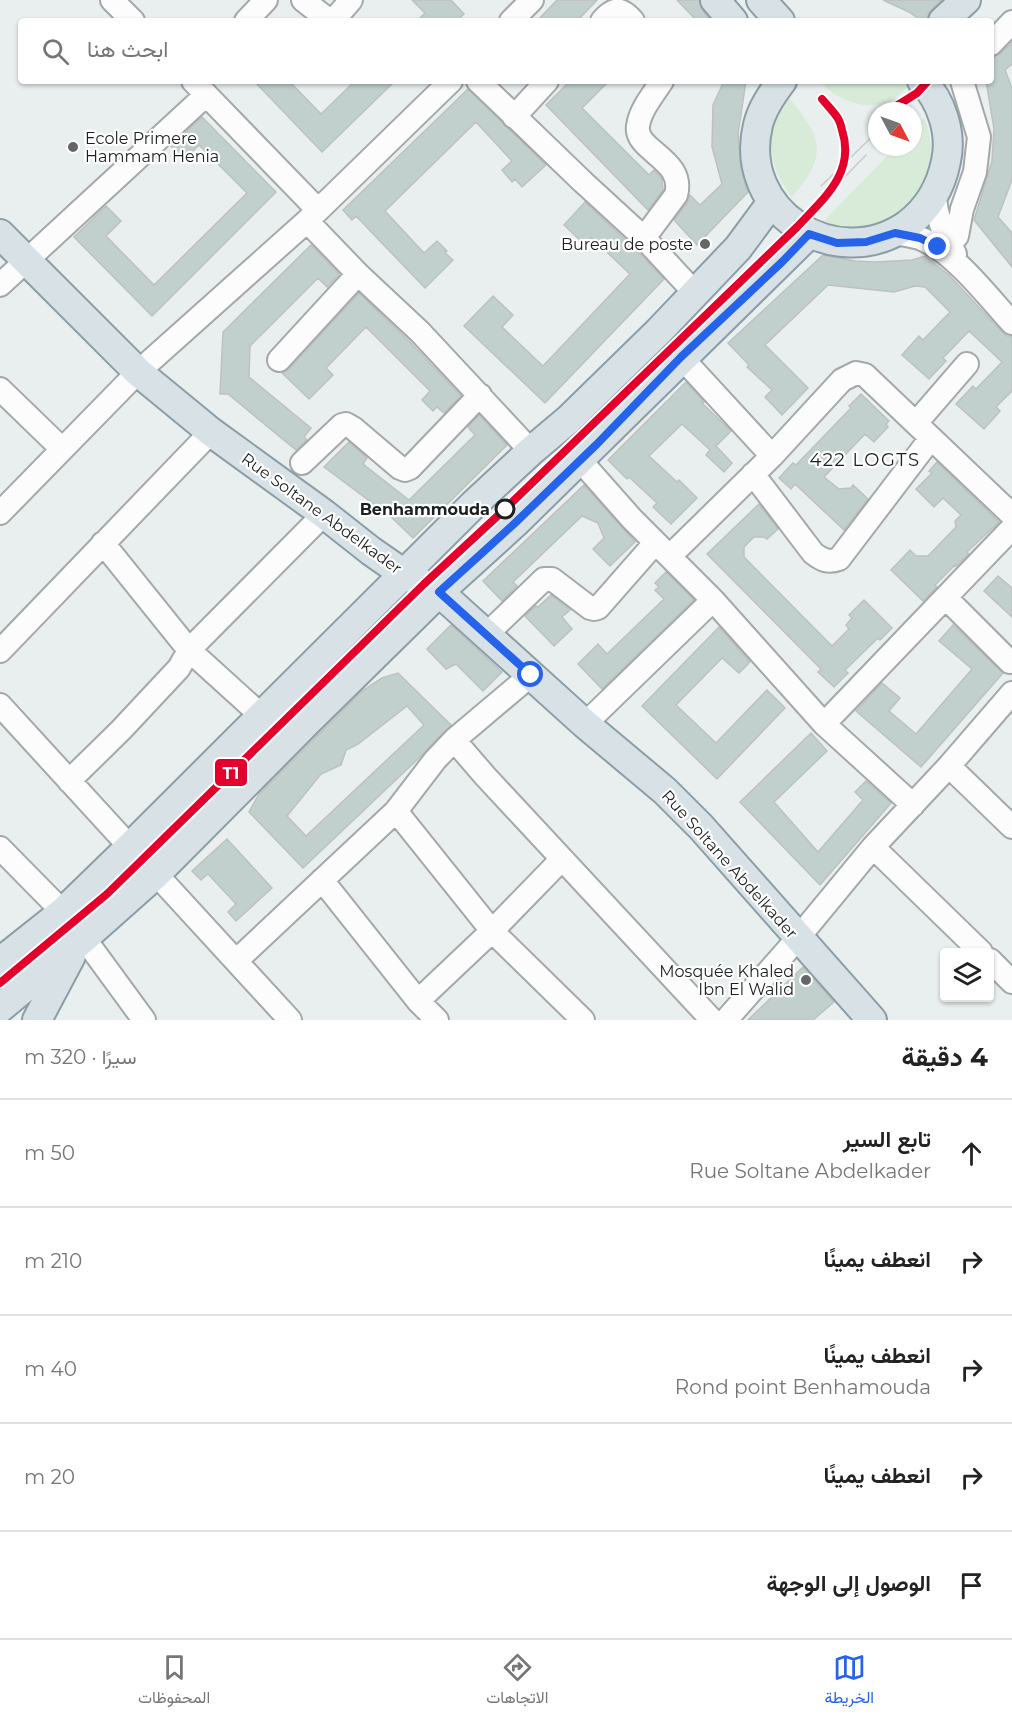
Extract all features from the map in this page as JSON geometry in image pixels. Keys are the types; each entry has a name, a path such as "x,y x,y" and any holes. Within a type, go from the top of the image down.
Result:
{"main road":[{"path":"715,0 730,18"},
{"path":"760,0 777,18"},
{"path":"946,18 966,0"},
{"path":"780,84 768,99 758,124 755,151 760,178 772,202 791,223 809,234 837,243 866,242 895,233 917,217 935,195 944,175 948,153 947,131 941,110 925,84"},
{"path":"7,948 63,912 130,848 474,504 577,411 658,332 748,236 772,202"},
{"name":"Rue Soltane Abdelkader","path":"0,234 138,372 211,432 404,574 439,592 585,724 665,791 701,827 872,1020"},
{"path":"0,1008 81,941 156,874 314,714 439,592 515,523 681,357 809,234"},
{"path":"37,1020 81,941"}],"street":[{"path":"112,0 130,18"},
{"path":"249,18 266,0"},
{"path":"303,0 326,18"},
{"path":"334,18 351,0"},
{"path":"514,18 532,0"},
{"path":"605,18 610,12 618,10 626,13 630,18"},
{"path":"994,41 1012,21"},
{"path":"0,513 138,372 312,215 448,84"},
{"path":"481,84 644,238 695,293"},
{"path":"514,117 544,84"},
{"path":"644,238 676,195 679,187 678,178 671,167 641,139 637,129 641,115 660,84"},
{"path":"950,244 957,236 962,208 975,172 979,137 963,84"},
{"path":"0,285 28,261 200,88 312,215 358,274 420,332 531,451"},
{"path":"935,195 935,208 940,224 964,272"},
{"path":"895,233 920,238 938,247 1012,323"},
{"path":"279,360 358,274"},
{"path":"681,357 771,456"},
{"path":"753,474 813,553 822,560 832,562 839,559 967,364"},
{"path":"486,635 544,579 548,578 590,608 598,608 662,549 753,474 842,380 856,373 865,375 1012,516"},
{"path":"0,389 62,449"},
{"path":"302,463 342,425 346,424 405,470 410,468 480,395"},
{"path":"0,651 211,432"},
{"path":"579,459 632,519 713,600 824,724 913,805"},
{"path":"69,781 179,668 189,650 324,514"},
{"path":"824,724 1012,528"},
{"path":"103,543 189,650 263,717"},
{"path":"946,598 1010,662"},
{"path":"585,724 713,600"},
{"path":"236,961 396,811 435,760 454,740 531,675"},
{"path":"726,1020 873,847 950,766 1012,693"},
{"path":"2,713 69,781 130,848"},
{"path":"454,740 711,1020"},
{"path":"950,766 1012,827"},
{"path":"396,811 492,931 582,1020"},
{"path":"873,847 977,948"},
{"path":"0,848 63,912"},
{"path":"418,1001 492,931 562,859"},
{"path":"156,874 290,1020"},
{"path":"322,880 418,1001 437,1020"},
{"path":"81,941 144,1020"},
{"path":"994,964 1012,982"}],"green space":[{"path":"822,84 910,85 890,100 868,102 868,105 850,102"},
{"path":"790,99 809,125 817,148 812,170 792,197 778,173 772,149 774,125 785,100"},
{"path":"924,118 930,142 929,164 921,185 908,203 891,217 870,226 847,228 823,222 887,156 922,156 922,120"}],"building":[{"path":"412,0 451,0 464,14 459,18 420,18 425,13"},
{"path":"557,0 597,0 580,18 540,18"},
{"path":"677,0 699,0 702,10 709,18 694,18"},
{"path":"883,0 942,0 932,9 928,18 918,18"},
{"path":"1012,42 1012,64 1005,70 1012,88 1012,180 998,217 1012,233 1012,267 974,220 992,161 994,129 986,84 994,84 994,56 1000,54"},
{"path":"257,84 292,84 321,114 352,84 392,84 322,152"},
{"path":"567,84 606,84 582,108 649,175 654,170 662,179 663,190 648,210 546,105"},
{"path":"723,84 746,84 738,134 741,167 748,192 697,245 674,220 690,195 700,205 722,184 712,147 713,105"},
{"path":"468,89 546,165 522,187 515,179 512,182 502,170 512,161 476,122 385,211 424,253 437,241 453,260 425,288 356,216 352,220 343,210"},
{"path":"202,117 276,192 152,316 74,237 106,206 121,221 106,236 154,285 247,193 199,145 184,160 171,146"},
{"path":"585,202 664,279 545,403 464,326 493,296 513,315 502,327 543,366 630,274 591,237 584,244 564,225"},
{"path":"311,245 339,274 327,287 318,278 250,346 249,377 311,428 304,437 307,440 296,450 228,394 220,394 223,332"},
{"path":"823,255 875,262 912,260 925,256 949,275 1002,332 1007,336 1012,336 1012,391 996,407 1000,411 984,429 956,404 973,386 976,389 1002,362 969,331 943,358 946,361 929,379 902,355 919,336 923,340 950,312 925,287 915,286 894,292 828,285 765,345 808,388 782,415 765,397 772,390 747,367 749,365 728,343"},
{"path":"359,293 461,396 444,413 437,407 433,411 422,400 430,391 366,327 326,368 333,375 309,399 282,373 289,369"},
{"path":"686,382 704,402 702,403 731,431 716,446 732,463 724,472 706,455 710,450 682,424 649,456 697,498 671,524 653,507 657,503 608,460"},
{"path":"861,394 889,421 886,424 888,427 874,442 865,434 824,477 839,489 851,488 853,485 868,499 844,530 795,484 791,489 779,478 793,463 796,465 851,408 849,406"},
{"path":"479,415 507,445 413,538 391,517 324,467 349,442 367,458 363,464 409,500 475,435 468,427"},
{"path":"937,462 999,522 935,585 937,587 923,601 891,570 910,550 916,556 928,556 956,527 955,521 961,515 943,498 934,507 916,489 932,473 929,471"},
{"path":"584,485 635,542 610,566 593,549 604,538 598,523 582,516 513,582 517,586 502,601 483,581"},
{"path":"759,504 778,529 767,539 754,537 744,547 744,557 832,646 849,629 846,625 852,618 849,615 864,600 892,628 880,640 878,638 845,670 848,673 834,687 818,672 821,669 707,554"},
{"path":"666,572 694,600 602,689 578,664 598,644 607,654 664,599 655,590 659,587 655,583"},
{"path":"998,576 1012,588 1012,617 984,591"},
{"path":"551,595 570,610 562,617 572,629 554,646 525,616"},
{"path":"451,625 502,672 483,691 456,664 446,669 427,649"},
{"path":"953,625 1003,673 921,767 856,711 882,683 900,698 889,711 916,734 972,669 939,641"},
{"path":"719,627 750,662 739,673 722,658 676,705 716,743 767,690 785,708 717,779 642,706"},
{"path":"398,673 451,725 303,868 249,812 259,794 362,691 382,678","holes":["407,706 424,725 306,836 287,816 321,774 341,765 346,750 358,744"]},
{"path":"811,733 827,751 774,802 818,852 863,800 855,792 866,781 891,803 820,885 740,802"},
{"path":"227,839 272,888 236,921 228,912 236,904 208,874 201,880 192,871"},
{"name":"Mosquée Khaled Ibn El Walid","path":"803,967 834,1002 813,1020 748,1020"}],"tram line":[{"path":"908,102 917,93"},
{"path":"821,186 868,141"},
{"path":"830,192 866,155"}],"transit line":[{"name":"T1","path":"903,102 917,93 925,84"},
{"name":"T1","path":"0,983 107,894 424,584 505,509 817,206 834,184 845,159 845,145 840,122 822,99"}],"place":[{"name":"Ecole Primere Hammam Henia","path":"73,147"},
{"name":"Bureau de poste","path":"705,244"},
{"name":"Benhammouda","path":"505,509"},
{"name":"Mosquée Khaled Ibn El Walid","path":"806,980"}],"district":[{"name":"422 LOGTS","path":"865,460"}],"route":[{"path":"531,675 439,592 597,444 681,357 809,234 837,243 866,242 895,233 920,238 938,247"}]}
